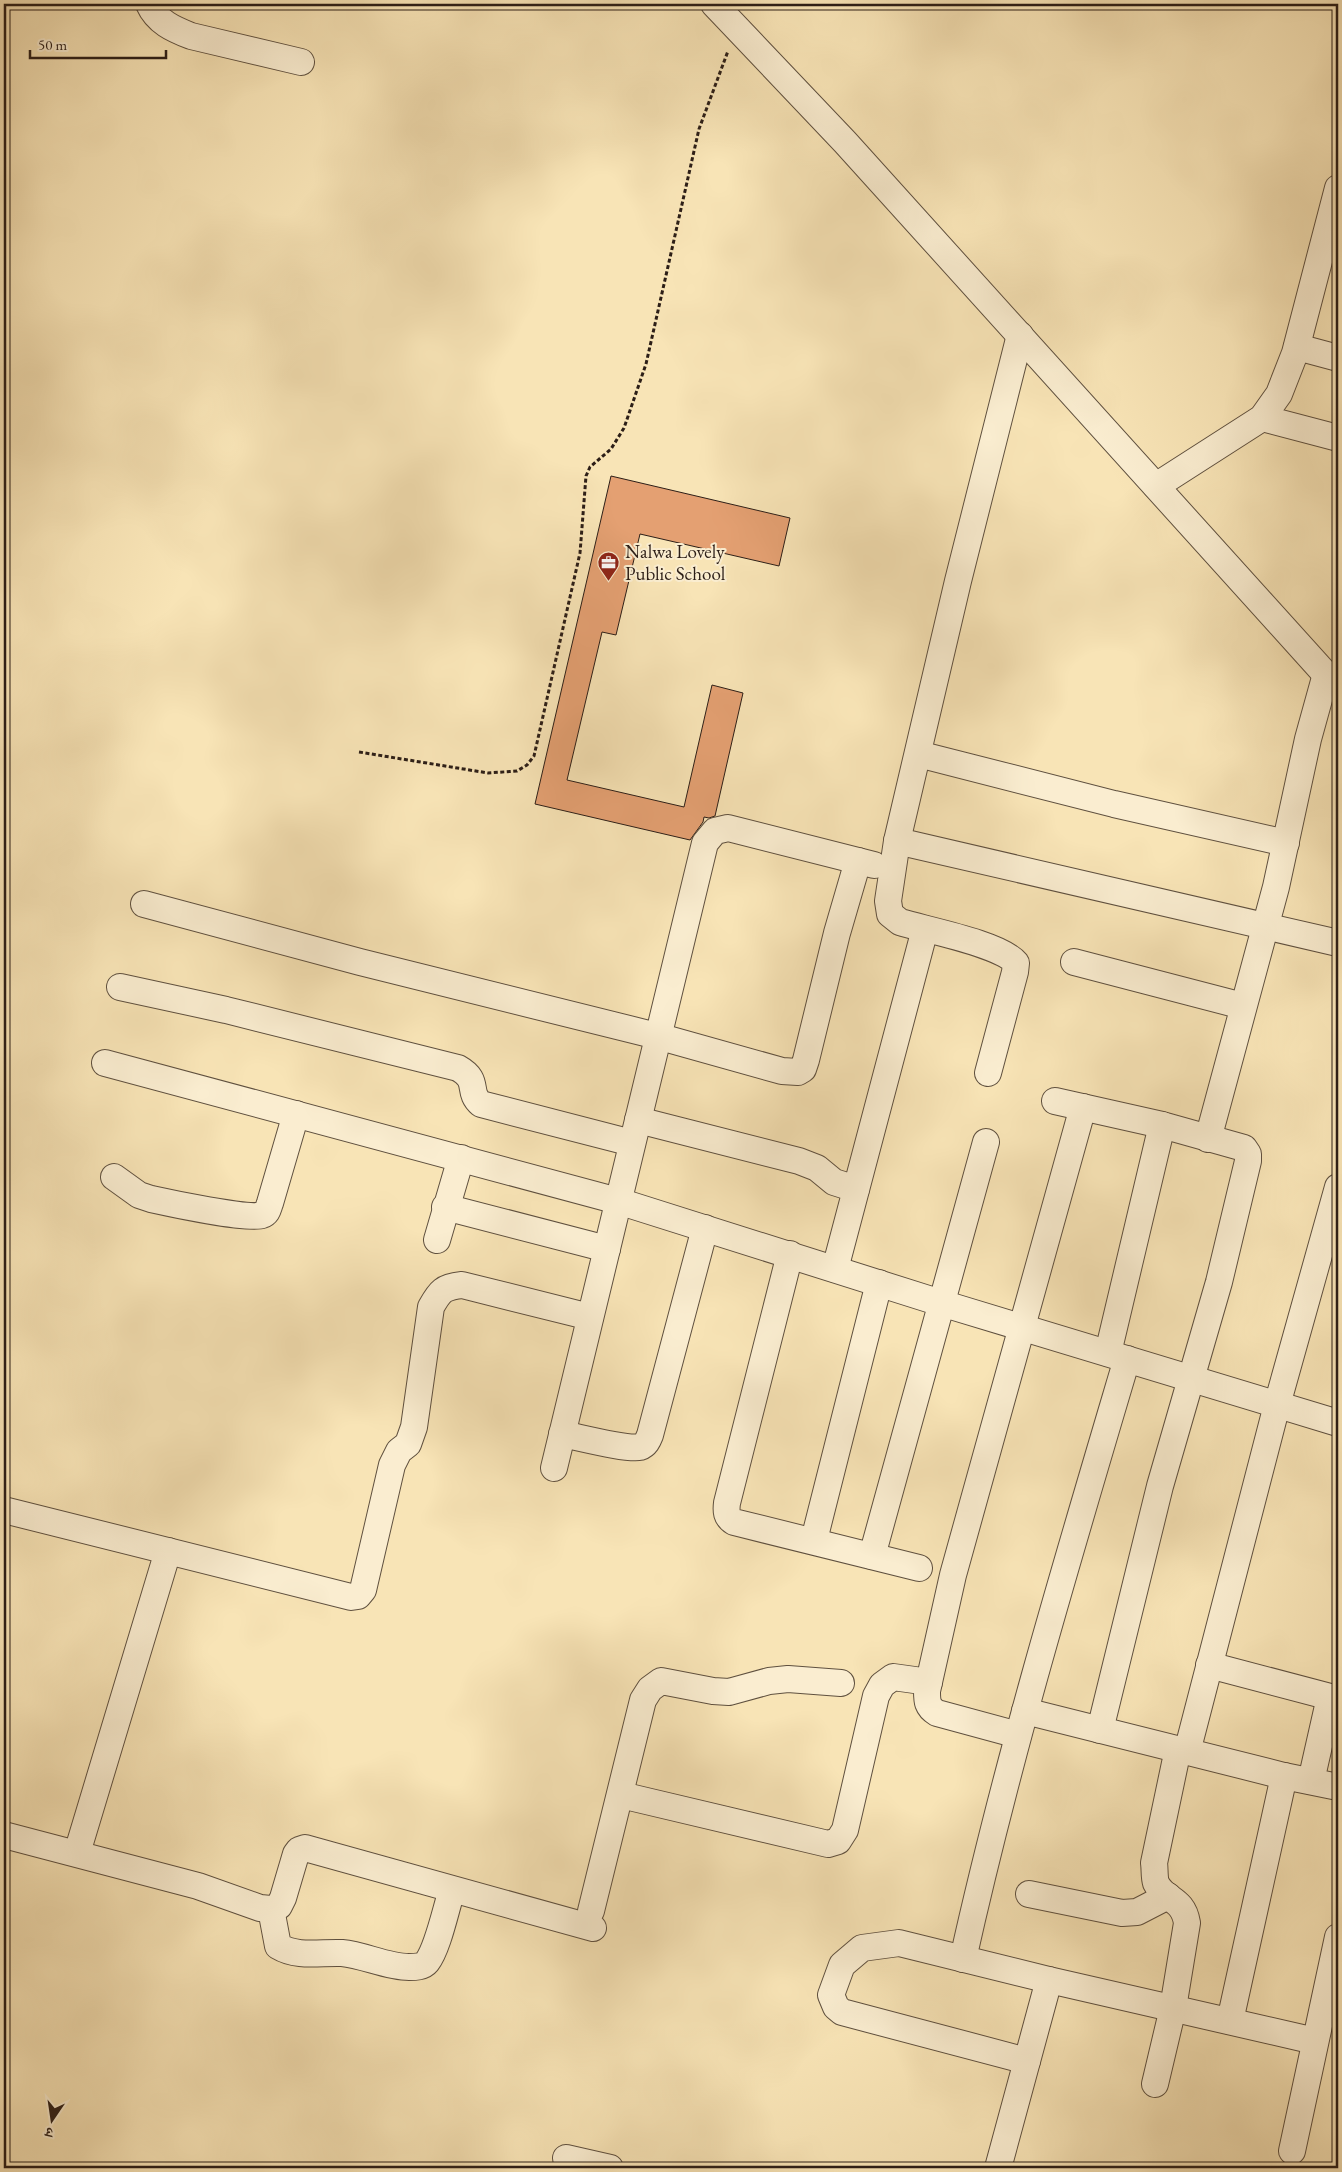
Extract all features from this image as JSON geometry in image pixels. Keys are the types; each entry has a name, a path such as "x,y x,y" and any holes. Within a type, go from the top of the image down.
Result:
{"street":[{"path":"149,4 162,22 174,30 191,36 301,62"},
{"path":"714,4 845,142 1332,681 1308,739 1286,843 1265,927 1208,1138"},
{"path":"1156,486 1262,418 1279,394 1328,270 1338,188"},
{"path":"988,1073 1016,963 1011,957 994,948 900,922 890,914 888,901 897,841 958,581 1020,335"},
{"path":"1297,347 1338,358"},
{"path":"1262,418 1338,438"},
{"path":"918,754 1114,804 1286,843"},
{"path":"554,1468 705,843 715,831 728,828 892,869"},
{"path":"897,841 1338,943"},
{"path":"144,904 360,962 658,1036 782,1071 798,1072 803,1069 858,861"},
{"path":"835,1269 925,930"},
{"path":"1074,962 1243,1006"},
{"path":"120,987 226,1010 458,1068 468,1073 472,1080 474,1096 481,1104 798,1161 817,1168 834,1182 856,1189"},
{"path":"105,1063 618,1200 941,1303 1338,1423"},
{"path":"1055,1101 1162,1125 1244,1148 1248,1154 1219,1282 1160,1486 1100,1730"},
{"path":"1083,1107 952,1576 929,1682 927,1702 930,1709 936,1713 1100,1730 1284,1776 1338,1787"},
{"path":"114,1177 140,1195 151,1199 244,1215 261,1216 266,1213 270,1203 296,1114"},
{"path":"963,1959 985,1862 1118,1356 1162,1125"},
{"path":"872,1556 986,1142"},
{"path":"437,1240 445,1207 461,1158"},
{"path":"1155,2084 1173,2008 1187,1923 1185,1913 1180,1904 1160,1889 1155,1881 1154,1863 1182,1750 1209,1665 1277,1406 1338,1187"},
{"path":"445,1207 607,1249"},
{"path":"562,1434 623,1446 640,1447 646,1444 705,1228"},
{"path":"790,1254 726,1513 729,1519 734,1522 814,1540 919,1568"},
{"path":"814,1540 879,1282"},
{"path":"4,1510 351,1597 358,1596 362,1590 392,1465 399,1451 408,1444 414,1428 431,1307 438,1294 448,1286 462,1285 590,1317"},
{"path":"77,1853 168,1551"},
{"path":"1209,1665 1334,1698 1310,1781"},
{"path":"621,1795 828,1844 838,1841 844,1830 876,1696 882,1685 892,1676 929,1682"},
{"path":"4,1835 198,1886 260,1908 271,1909 279,1906 296,1854 299,1850 305,1848 452,1890 592,1920 643,1700 650,1689 661,1681 713,1691 729,1692 769,1681 788,1680 841,1683"},
{"path":"1230,2021 1284,1776"},
{"path":"271,1909 278,1946 287,1951 303,1954 343,1954 407,1967 419,1966 426,1963 434,1948 452,1890"},
{"path":"1029,1894 1122,1913 1137,1912 1168,1896"},
{"path":"1292,2151 1338,1937"},
{"path":"1027,2061 842,2012 836,2007 832,1995 842,1965 862,1948 899,1943 1049,1980 1315,2040"},
{"path":"998,2168 1049,1980"},
{"path":"566,2158 610,2168"}],"path":[{"path":"359,752 488,773 516,771 527,765 534,756 580,553 586,476 590,467 611,449 624,428 643,373 699,129 736,29"}],"building":[{"path":"611,476 790,518 779,566 640,534 616,635 602,632 567,780 684,807 712,685 743,693 715,816 704,817 703,822 690,840 535,804"}],"place":[{"name":"Nalwa Lovely Public School","path":"609,581"}]}
